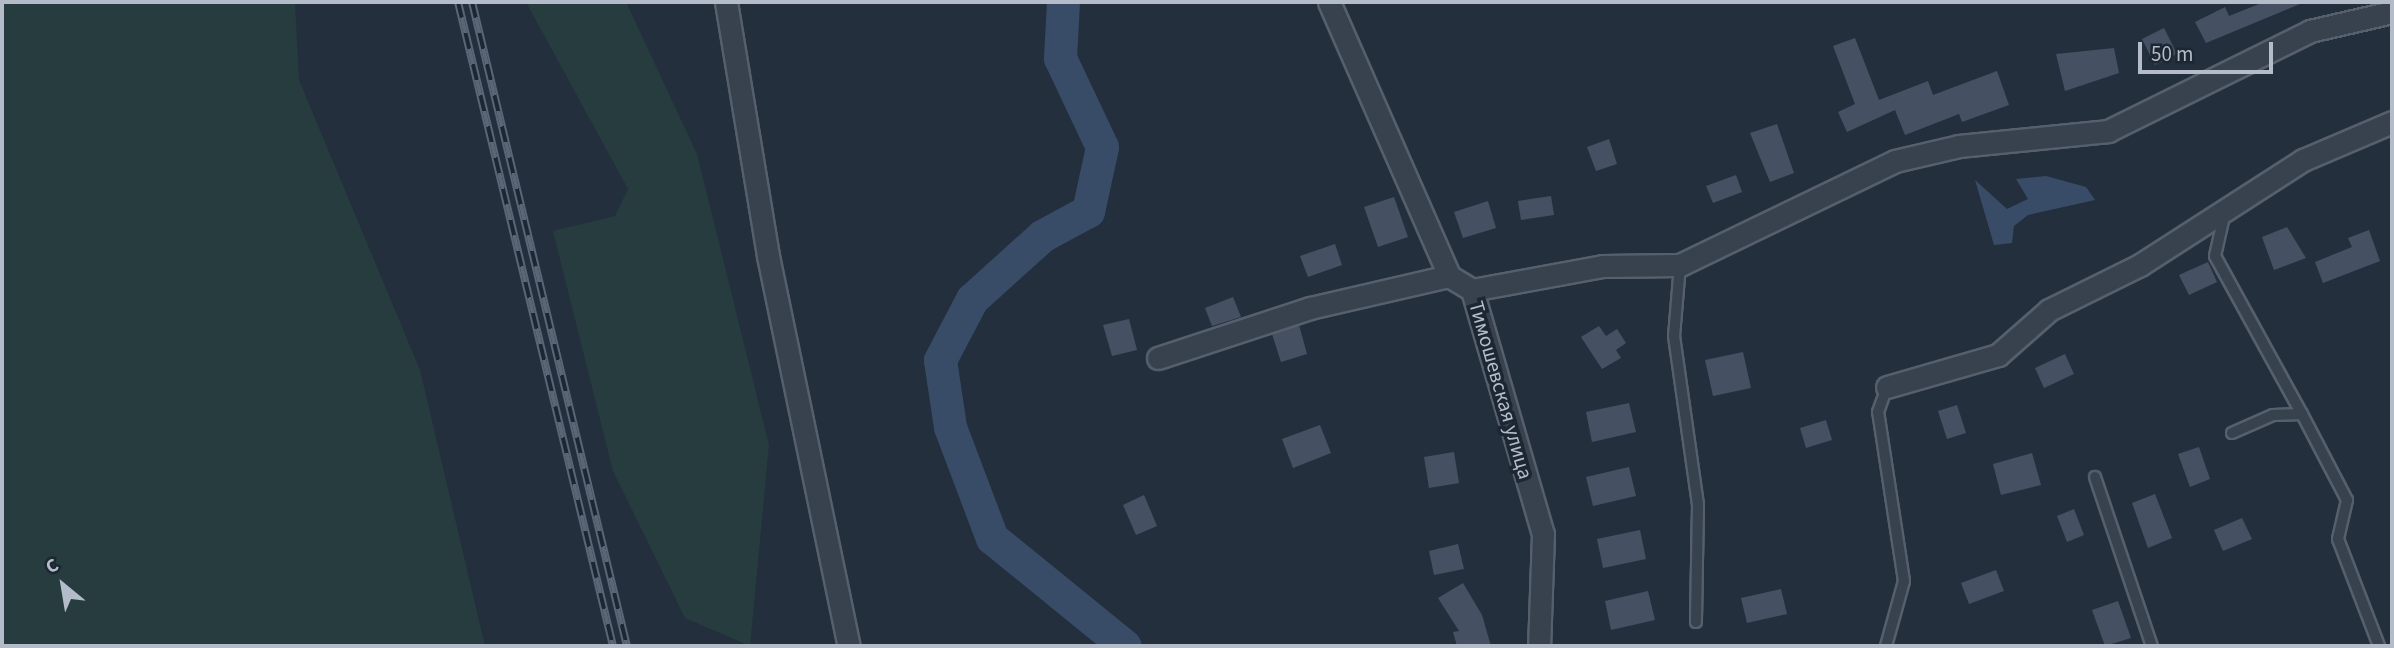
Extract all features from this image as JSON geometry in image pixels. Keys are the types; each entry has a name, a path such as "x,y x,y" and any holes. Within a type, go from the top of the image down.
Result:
{"street":[{"path":"726,2 768,256 849,646"},
{"path":"1158,358 1310,308 1450,276 1329,2"},
{"path":"1472,290 1603,266 1680,265 1895,161 1959,146 2108,131 2310,31 2392,12"},
{"path":"1887,387 1997,355 2049,310 2140,265 2303,160 2392,122"},
{"name":"Тимошевская улица","path":"1450,276 1472,290 1543,534 1539,646"}],"lane":[{"path":"2226,210 2215,256 2347,500 2338,539 2379,646"},
{"path":"1680,265 1674,335 1698,505 1696,622"},
{"path":"1886,646 1904,582 1878,412 1887,387"},
{"path":"2232,433 2273,415 2302,414"},
{"path":"2095,477 2152,646"}],"green space":[{"path":"2,2 295,2 299,80 420,370 485,646 2,646"},
{"path":"526,2 626,2 697,154 769,445 750,646 685,618 613,471 553,231 615,216 628,189"}],"water":[{"path":"2046,176 2086,187 2095,200 2028,215 2014,226 2012,243 1994,245 1975,180 2007,209 2028,199 2016,179"}],"building":[{"path":"2264,2 2305,2 2206,43 2195,22 2225,7 2229,16"},
{"path":"2164,28 2177,54 2155,65 2142,39"},
{"path":"1855,38 1879,100 1928,81 1933,95 1997,71 2009,105 1962,122 1959,114 1905,135 1895,110 1847,132 1838,112 1855,104 1833,46"},
{"path":"2114,48 2119,73 2065,91 2056,54"},
{"path":"1777,124 1794,173 1770,182 1750,133"},
{"path":"1609,139 1617,164 1596,171 1587,147"},
{"path":"1736,175 1742,192 1713,203 1706,186"},
{"path":"1551,196 1554,215 1521,220 1518,201"},
{"path":"1394,197 1408,237 1378,247 1364,207"},
{"path":"1488,201 1496,228 1463,238 1454,212"},
{"path":"2287,227 2306,258 2274,270 2262,237"},
{"path":"2369,230 2380,261 2323,283 2315,262 2352,247 2348,238"},
{"path":"1335,244 1342,265 1308,277 1300,256"},
{"path":"2208,262 2217,282 2189,295 2179,275"},
{"path":"1233,297 1241,317 1212,326 1205,308"},
{"path":"1129,319 1137,350 1112,356 1103,325"},
{"path":"1299,325 1307,354 1281,362 1272,334"},
{"path":"1599,326 1606,336 1617,329 1626,343 1616,350 1621,358 1602,369 1581,337"},
{"path":"1743,352 1751,388 1713,396 1705,360"},
{"path":"2065,354 2074,374 2044,388 2035,368"},
{"path":"1629,403 1636,432 1592,442 1586,412"},
{"path":"1957,405 1966,433 1947,439 1938,411"},
{"path":"1826,420 1832,440 1806,448 1800,428"},
{"path":"1320,425 1331,453 1293,468 1282,439"},
{"path":"2199,447 2210,479 2190,487 2178,454"},
{"path":"1454,452 1459,483 1429,488 1424,457"},
{"path":"2032,453 2041,485 2001,495 1993,464"},
{"path":"1629,467 1636,496 1593,506 1586,477"},
{"path":"2155,494 2172,538 2148,548 2132,503"},
{"path":"1144,495 1157,526 1136,535 1123,505"},
{"path":"2074,509 2084,535 2067,542 2057,516"},
{"path":"2242,518 2252,539 2223,551 2214,530"},
{"path":"1640,530 1646,559 1603,568 1597,539"},
{"path":"1458,544 1464,569 1434,575 1429,551"},
{"path":"1996,570 2004,591 1969,604 1961,583"},
{"path":"1463,583 1482,615 1491,646 1457,646 1453,632 1459,631 1438,598"},
{"path":"1781,589 1787,614 1747,623 1741,598"},
{"path":"1648,591 1655,620 1611,630 1605,601"},
{"path":"2118,601 2131,638 2105,646 2092,610"}],"waterway":[{"path":"1063,2 1060,58 1102,147 1088,211 1042,236 972,299 940,360 950,427 992,538 1125,646"}],"railway":[{"path":"458,2 613,646"},
{"path":"472,2 627,646"}]}
